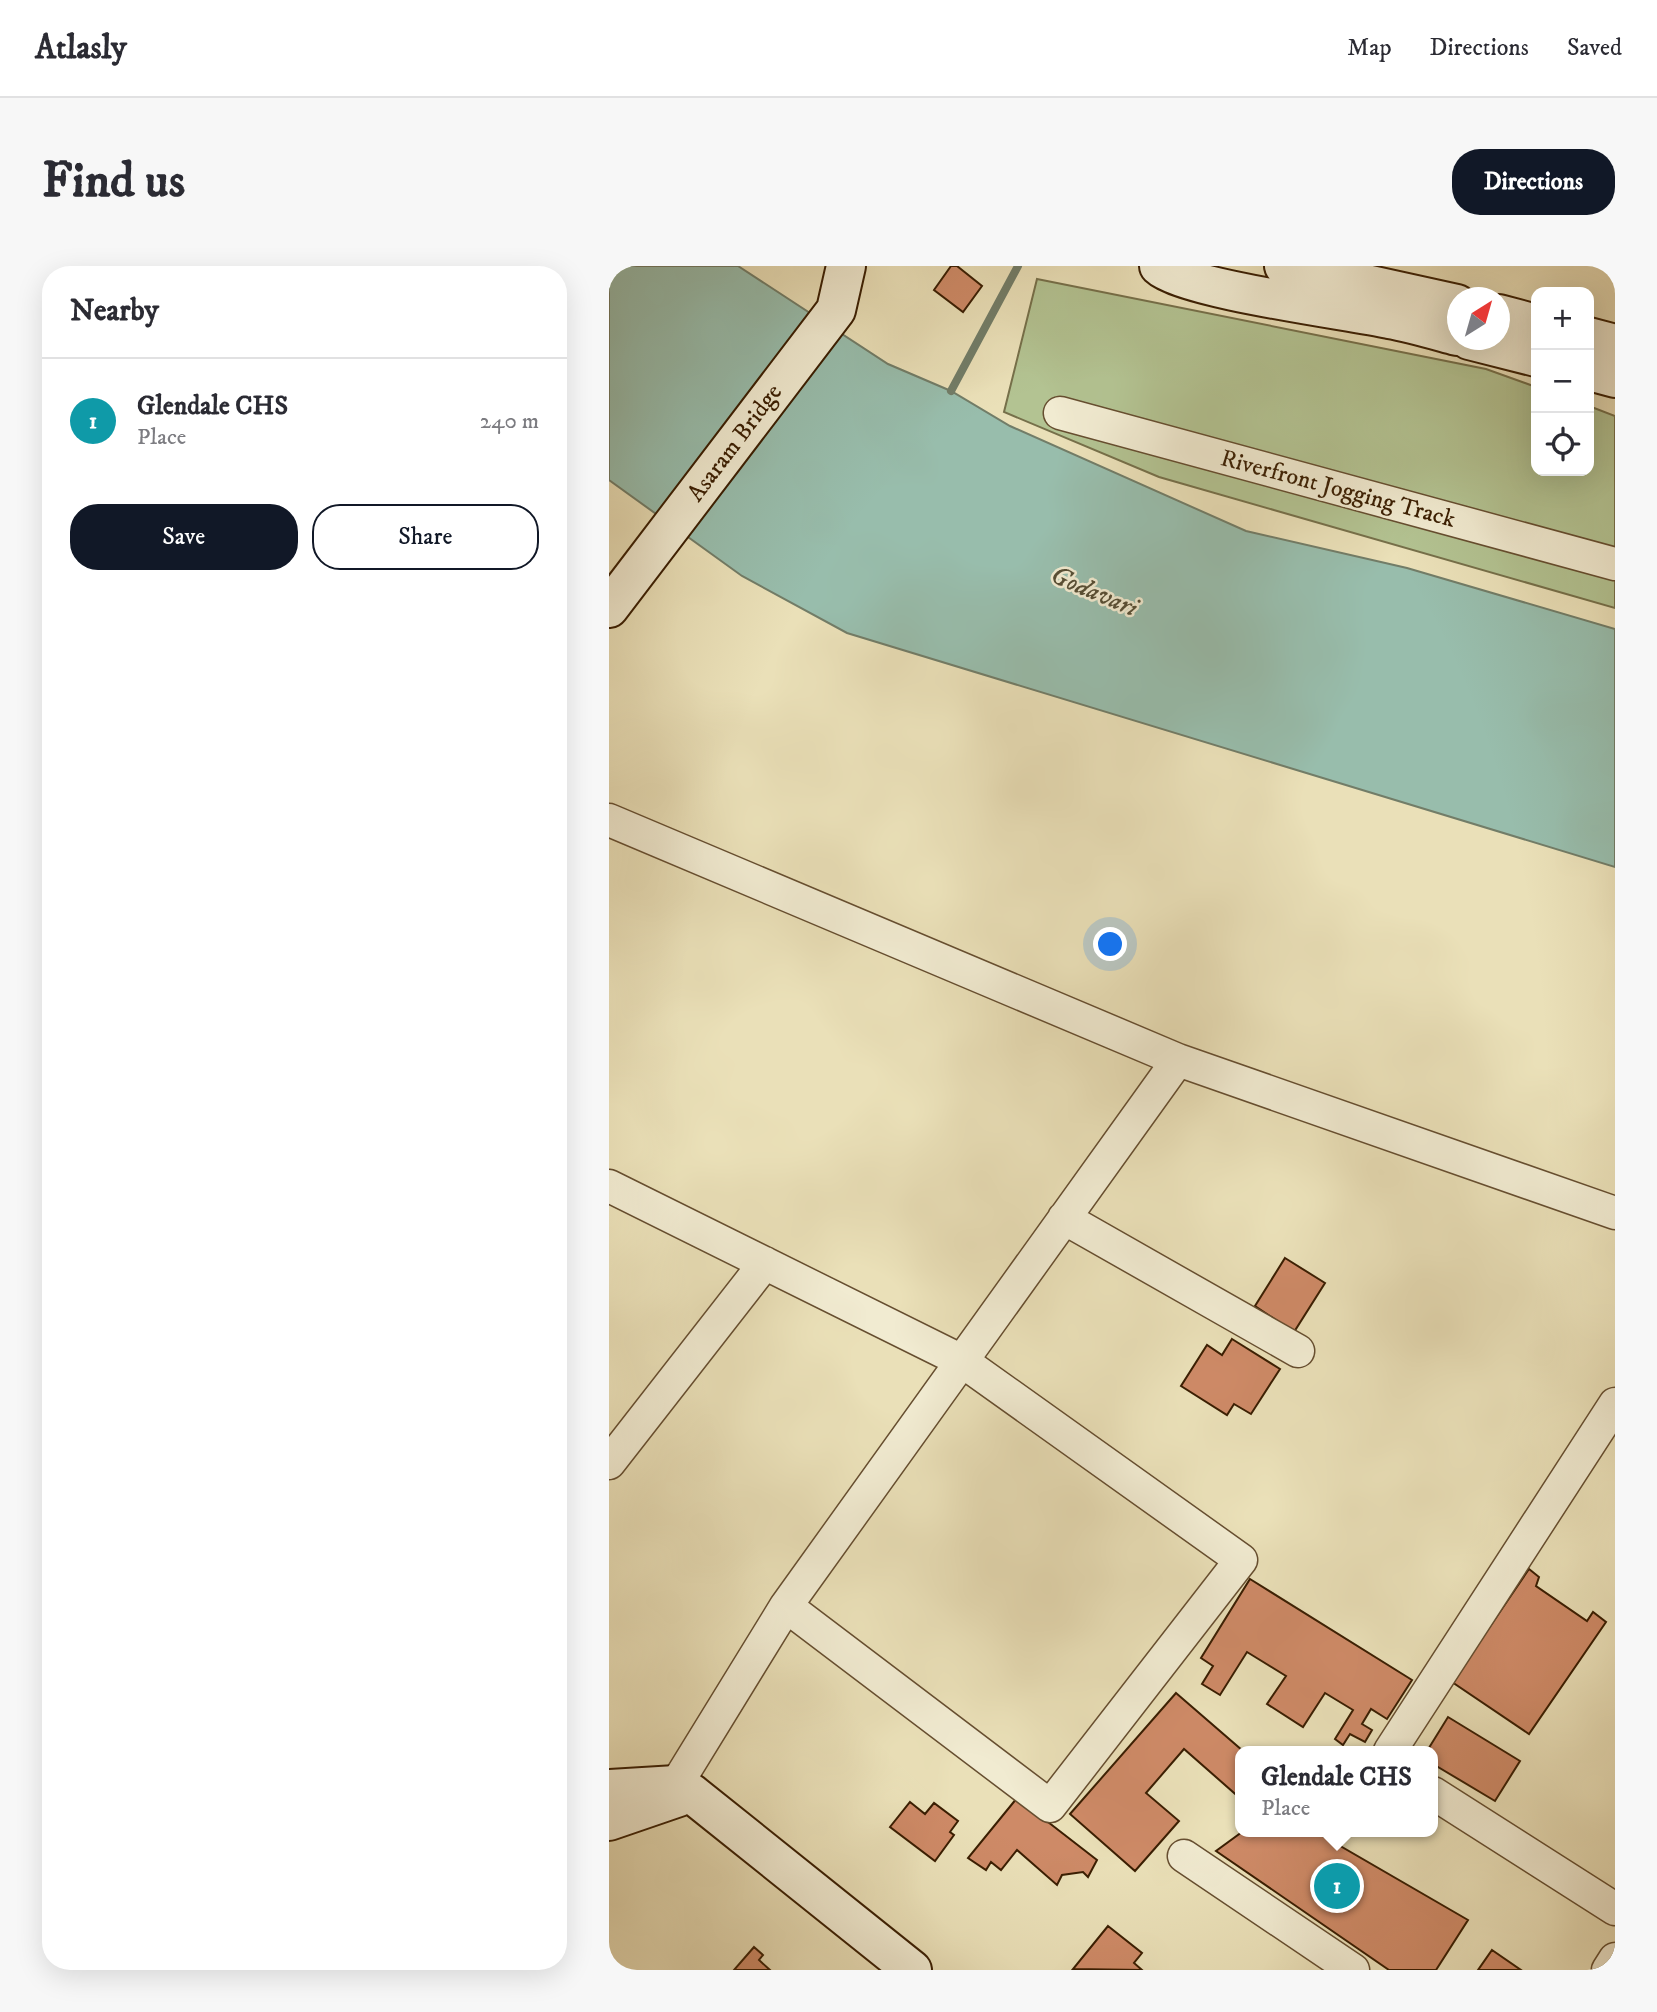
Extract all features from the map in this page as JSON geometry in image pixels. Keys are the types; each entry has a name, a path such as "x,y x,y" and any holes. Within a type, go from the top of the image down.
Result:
{"street":[{"name":"Asaram Bridge","path":"609,608 836,310 846,266"},
{"path":"1159,266 1167,274 1210,285 1393,319 1447,334"},
{"path":"1284,266 1447,302"},
{"path":"1510,317 1531,323"},
{"path":"1594,338 1615,344"},
{"path":"1508,350 1531,356"},
{"path":"1594,372 1615,378"},
{"name":"Riverfront Jogging Track","path":"1060,414 1615,564"},
{"path":"609,820 1178,1060 1615,1213"},
{"path":"609,1821 684,1789 786,1606 1178,1060"},
{"path":"609,1186 962,1361 1241,1560 1050,1805 786,1606"},
{"path":"1065,1218 1298,1351"},
{"path":"609,1464 765,1263"},
{"path":"1393,1746 1615,1404"},
{"path":"609,1788 684,1789 912,1970"},
{"path":"1438,1796 1615,1909"},
{"path":"1184,1856 1353,1970"},
{"path":"1608,1970 1615,1959"}],"shaded area":[{"path":"1037,279 1486,369 1531,385 1531,476 1594,476 1594,408 1615,416 1615,608 1159,477 1004,412"}],"water":[{"name":"Godavari","path":"609,266 738,266 888,364 951,391 1010,426 1246,531 1407,568 1615,629 1615,867 847,633 742,576 609,480"}],"building":[{"path":"951,266 957,266 982,286 963,312 934,290"},
{"path":"1285,1258 1325,1283 1294,1332 1255,1306"},
{"path":"1232,1339 1280,1369 1251,1414 1234,1404 1227,1415 1181,1386 1207,1345 1222,1355"},
{"path":"1529,1569 1539,1577 1536,1586 1587,1621 1593,1612 1606,1622 1529,1734 1452,1682"},
{"path":"1250,1579 1412,1680 1387,1719 1371,1709 1362,1724 1372,1730 1365,1742 1350,1734 1343,1745 1335,1739 1353,1710 1325,1693 1303,1727 1267,1704 1286,1676 1247,1652 1220,1695 1202,1684 1213,1666 1201,1658"},
{"path":"1176,1693 1237,1746 1235,1746 1235,1794 1184,1749 1146,1793 1179,1821 1135,1871 1070,1814"},
{"path":"1448,1717 1520,1761 1495,1801 1438,1767 1438,1746 1430,1746"},
{"path":"1017,1798 1097,1860 1088,1877 1083,1872 1062,1875 1057,1885 1017,1850 1001,1870 991,1862 986,1870 968,1858"},
{"path":"910,1802 925,1814 934,1803 958,1821 950,1832 954,1835 935,1861 890,1827"},
{"path":"1235,1837 1325,1837 1468,1920 1436,1970 1389,1970 1216,1851"},
{"path":"1108,1926 1142,1953 1134,1963 1142,1970 1073,1969"},
{"path":"754,1947 763,1955 759,1960 770,1970 734,1970"},
{"path":"1492,1950 1521,1970 1478,1970"}],"waterway":[{"path":"951,391 1018,266"}],"place":[{"name":"Glendale CHS","path":"1337,1886"}]}
